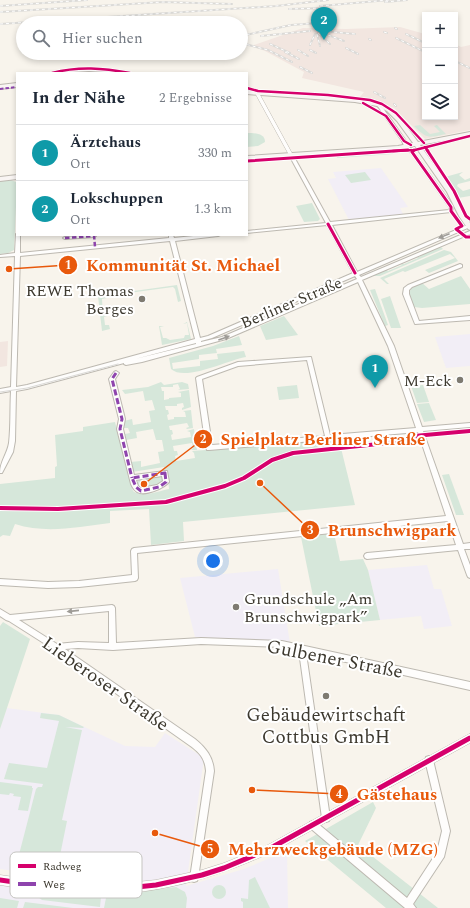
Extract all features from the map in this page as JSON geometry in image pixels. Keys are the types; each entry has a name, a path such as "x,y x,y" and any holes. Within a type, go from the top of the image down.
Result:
{"main road":[{"path":"63,72 88,69 111,72"},
{"path":"0,87 16,85"},
{"path":"248,92 355,100 379,105 395,115 418,144 442,180 470,228"},
{"path":"248,158 406,147 470,134"},
{"path":"0,179 16,177"}],"street":[{"path":"258,93 357,276 391,346 470,575"},
{"path":"248,232 451,211 451,207 412,152 406,147 404,141 379,105"},
{"path":"432,181 442,180"},
{"name":"Berliner Straße","path":"0,391 14,389 108,365 142,360 199,343 283,306 470,228"},
{"path":"0,471 10,452 12,442 18,236"},
{"path":"65,238 84,236"},
{"path":"94,236 95,247"},
{"path":"0,256 95,247 171,237 194,236"},
{"path":"171,237 199,343"},
{"path":"460,266 410,286 406,289 406,294 417,323 470,318"},
{"path":"328,437 309,358 242,364 199,378 209,448 470,425"},
{"path":"116,373 112,379 122,419 120,429 132,478 137,488 141,490 159,488 166,482 165,473 132,478"},
{"path":"0,582 48,585 79,584 135,578 134,551 451,518"},
{"path":"367,556 470,546"},
{"path":"8,618 112,608 113,647"},
{"name":"Lieberoser Straße","path":"0,612 56,647 197,745 206,753 210,771 194,878"},
{"name":"Gulbener Straße","path":"56,647 78,645 113,647 201,641 282,644 470,686"},
{"path":"302,649 326,818"},
{"path":"142,887 194,878 248,859 326,818 470,738"},
{"path":"313,825 410,906 442,854 446,832 429,760"},
{"path":"0,880 10,881"}],"shaded area":[{"path":"400,27 422,33 422,120 458,120 458,46 461,47 470,45 470,130 425,139 394,108 359,98 364,92 302,78 304,72 265,51 251,46 303,28 346,29"},
{"path":"381,168 408,207 400,208 403,214 349,220 328,179 336,178 333,172"},
{"path":"470,334 470,366 446,368 435,337"},
{"path":"8,341 7,366 0,367 0,342"},
{"path":"427,565 434,589 441,589 452,626 424,629 421,616 380,620 368,570"},
{"name":"Grundschule „Am Brunschwigpark”","path":"278,569 290,643 195,637 180,578"},
{"path":"7,708 59,715 125,746 155,747 165,733 204,758 186,886 244,869 287,851 288,908 0,908 0,885 10,886 10,898 142,898 142,852 59,852 61,841 59,841 56,852 10,852 10,870 0,869 0,729"}],"green space":[{"path":"420,125 430,134 440,132 434,126 437,125 446,134 431,137 425,135 414,126"},
{"path":"248,133 256,133 265,139 265,142 258,146 248,147"},
{"path":"392,152 393,154 337,158 336,155"},
{"path":"365,172 371,180 351,183 345,175"},
{"path":"463,172 459,175 465,180 470,178 470,181 458,184 457,186 463,191 470,189 470,196 458,198 445,177"},
{"path":"11,180 16,182 16,207 14,250 8,253 0,254 0,181"},
{"path":"312,203 320,219 318,221 304,222 296,206"},
{"path":"441,247 443,249 380,276 372,276 385,269 388,271 402,265 400,263 404,264 418,258 416,256 419,257 429,251"},
{"path":"444,250 451,252 458,261 429,273 425,270 455,258 450,254 384,279 389,284 380,278"},
{"path":"461,276 470,289 470,304 422,308 414,307 409,294 411,288 422,283 429,289"},
{"path":"177,285 181,301 178,302 175,289 173,287 106,296 107,298 102,299 103,315 107,315 104,317 105,325 109,325 110,329 102,331 98,296"},
{"path":"375,289 388,325 385,326 370,290"},
{"path":"390,296 401,328 391,328 381,299"},
{"path":"284,316 298,335 266,340 260,326"},
{"path":"187,322 191,339 162,345 159,326 164,326 160,327 163,338 170,340 184,338 185,335 189,335 187,323 183,324"},
{"path":"239,336 242,345 216,349 217,353 199,355 199,359 172,363 173,369 200,366 200,361 218,359 217,354 244,351 246,357 196,372 186,373 171,369 169,358 213,346"},
{"path":"161,382 164,385 182,382 188,384 189,389 178,390 180,389 178,384 173,385 173,387 161,387 162,391 164,391 164,400 181,397 181,393 178,392 189,390 191,407 182,410 184,407 183,403 177,404 177,406 165,406 169,414 167,415 168,420 174,419 174,417 186,417 185,412 183,411 191,410 193,428 187,429 186,428 189,427 187,423 169,426 173,434 171,435 172,440 191,437 190,432 187,431 194,429 197,450 191,450 193,448 192,443 173,446 174,451 177,451 178,455 175,456 176,461 195,458 192,451 339,440 355,505 183,522 184,541 151,545 149,509 110,511 110,523 74,528 38,529 15,524 10,536 3,535 0,537 0,484 55,478 55,467 57,466 55,435 83,431 83,427 115,422 133,491 146,494 169,489 167,470 164,470 164,467 132,472 130,462 141,461 141,467 160,463 158,452 164,451 162,440 156,440 153,429 136,432 137,438 126,440 125,434 130,433 128,428 123,428 124,421 132,419 133,425 151,422 149,411 155,410 152,400 145,401 143,391 125,394 122,390 148,387"},
{"path":"297,385 299,398 279,400 277,387"},
{"path":"423,385 429,402 417,403 411,386"},
{"path":"429,403 436,420 424,422 417,404"},
{"path":"449,474 464,515 456,515 442,475"},
{"path":"161,476 164,480 161,485 141,488 137,485 138,481 142,478"},
{"path":"334,533 340,561 363,559 368,570 380,620 319,626 301,537"},
{"path":"3,622 30,639 0,729 0,626"},
{"path":"41,713 59,715 84,727 65,727 82,730 62,820 67,821 61,852 20,852 36,789 38,787 42,787 43,784 4,779 9,763 47,768 59,721 40,718"},
{"path":"0,782 32,786 33,788 28,811 18,810 21,797 13,796 14,794 10,793 9,795 0,794"},
{"path":"373,802 376,808 358,845 438,908 386,908 305,841"},
{"path":"255,877 270,908 243,908 241,898 248,899 249,880"},
{"path":"216,885 222,885 226,889 226,895 222,899 216,899 212,895 212,889"},
{"path":"176,887 185,892 187,898 186,908 104,908 106,898 142,898 142,891"},
{"path":"0,898 19,901 17,908 0,908"},
{"path":"39,898 101,898 100,907 42,900"},
{"path":"25,902 73,908 23,908"}],"tram line":[{"path":"0,392 27,388 118,364"}],"railway":[{"path":"0,6 87,0"},
{"path":"123,16 276,6 328,0"},
{"path":"320,6 389,0"},
{"path":"385,2 407,0"},
{"path":"0,12 163,2 232,4"},
{"path":"289,9 325,8"},
{"path":"248,34 291,25 331,22"},
{"path":"0,24 16,23"},
{"path":"261,36 310,31"},
{"path":"322,31 355,34"},
{"path":"318,33 330,44"},
{"path":"310,45 315,34"},
{"path":"317,34 320,46"},
{"path":"406,34 422,42"},
{"path":"328,35 344,41"},
{"path":"396,38 422,51"},
{"path":"270,44 290,53"},
{"path":"248,45 268,50 292,62"},
{"path":"346,48 358,54"},
{"path":"298,50 308,56"},
{"path":"310,50 316,53"},
{"path":"285,52 299,59"},
{"path":"458,62 470,68"},
{"path":"300,67 312,73"},
{"path":"374,92 385,98"}],"marked path":[{"path":"0,89 16,87"},
{"path":"94,236 95,247"},
{"path":"65,238 94,236"},
{"path":"116,373 112,379 122,419 120,429 132,478 134,484 137,489 141,491 159,487 166,482 165,473 132,478"}],"cycle path":[{"path":"56,72 82,67 125,72"},
{"path":"248,88 258,91 328,95 370,100 382,104 396,113 424,143"},
{"path":"363,103 386,116 404,141 411,145"},
{"path":"248,161 415,150 470,136"},
{"path":"425,147 454,191 466,216 470,219"},
{"path":"415,150 412,152 451,207 451,211 462,226 456,229 466,237 470,237"},
{"path":"328,224 355,273"},
{"path":"0,508 58,509 166,502 225,486 244,478 272,460 293,453 416,440 414,436 470,431"},
{"path":"142,887 179,881 202,875 247,859 269,849 470,738"},
{"path":"0,880 10,881"}],"place":[{"name":"Lokschuppen","path":"324,40"},
{"name":"Kommunität St. Michael","path":"9,269"},
{"name":"REWE Thomas Berges","path":"142,299"},
{"name":"M-Eck","path":"460,380"},
{"name":"Ärztehaus","path":"375,388"},
{"name":"Brunschwigpark","path":"260,483"},
{"name":"Spielplatz Berliner Straße","path":"144,484"},
{"name":"Grundschule „Am Brunschwigpark”","path":"236,607"},
{"name":"Gebäudewirtschaft Cottbus GmbH","path":"326,696"},
{"name":"Gästehaus","path":"252,790"},
{"name":"Mehrzweckgebäude (MZG)","path":"155,833"}]}
